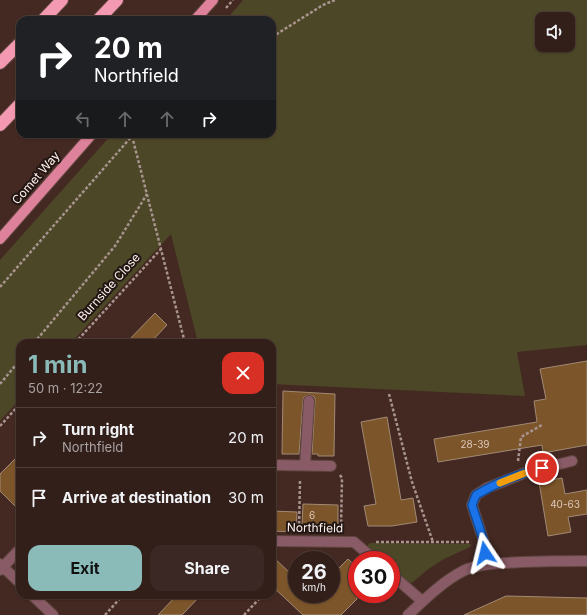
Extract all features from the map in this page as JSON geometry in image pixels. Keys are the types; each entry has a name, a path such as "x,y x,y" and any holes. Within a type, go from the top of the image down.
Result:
{"highway":[{"path":"47,16 62,0"},
{"path":"102,16 117,0"},
{"path":"0,64 16,47"},
{"path":"0,125 16,108"}],"main road":[{"path":"198,16 212,0"},
{"name":"Comet Way","path":"0,239 88,138"}],"street":[{"path":"303,465 309,401"},
{"path":"486,564 484,542 472,505 476,495 487,488 527,472 572,461"},
{"path":"276,465 331,466"},
{"name":"Northfield","path":"276,541 354,542 364,551"},
{"path":"16,553 1,567 16,580"},
{"path":"408,615 422,601 464,570 486,564 534,561 587,561"},
{"path":"400,582 422,601"},
{"path":"36,599 53,615"}],"path":[{"path":"276,34 323,5 335,0"},
{"path":"0,287 130,138"},
{"path":"134,138 184,339"},
{"path":"37,339 115,246 147,193"},
{"name":"Burnside Close","path":"79,339 161,249"},
{"path":"0,384 16,365"},
{"path":"389,394 412,482 433,542"},
{"path":"0,426 16,408"},
{"path":"516,477 521,437 542,425"},
{"path":"298,541 303,465"},
{"path":"331,466 342,478 341,542"},
{"path":"354,542 484,542"},
{"path":"105,615 119,599"},
{"path":"244,615 259,599"}],"shaded area":[{"path":"243,0 587,0 587,345 517,352 525,396 276,384 276,339 197,339 171,234 75,339 16,339 16,403 0,421 0,260 108,138 276,138 276,16 229,16"},
{"path":"370,543 471,544 470,547 444,559 427,570 412,583 407,582 400,575 400,551 373,551 367,546"}],"building":[{"path":"155,313 167,325 154,339 130,339"},
{"path":"587,361 587,445 543,453 542,445 438,462 434,439 537,422 534,401 546,399 540,369"},
{"path":"283,391 335,394 334,456 318,456 318,454 312,454 315,398 309,395 304,397 303,401 299,454 282,454"},
{"path":"387,417 401,500 413,498 417,522 392,526 368,526 364,506 376,504 361,422"},
{"path":"16,458 16,507 0,491 0,474"},
{"path":"562,478 565,494 587,490 587,514 568,517 571,532 548,536 539,482"},
{"path":"303,504 338,505 338,525 302,525"},
{"path":"276,511 297,512 296,532 276,531"},
{"path":"348,559 348,603 353,603 341,615 303,615 290,603 340,603 340,567"},
{"path":"276,560 288,571 288,601 276,590"},
{"path":"506,596 587,598 587,615 464,615"},
{"path":"173,599 197,599 182,615 158,615"}],"slow traffic":[{"path":"500,483 525,473"}],"route":[{"path":"485,553 484,542 472,505 476,495 487,488 527,472 542,468"}]}
